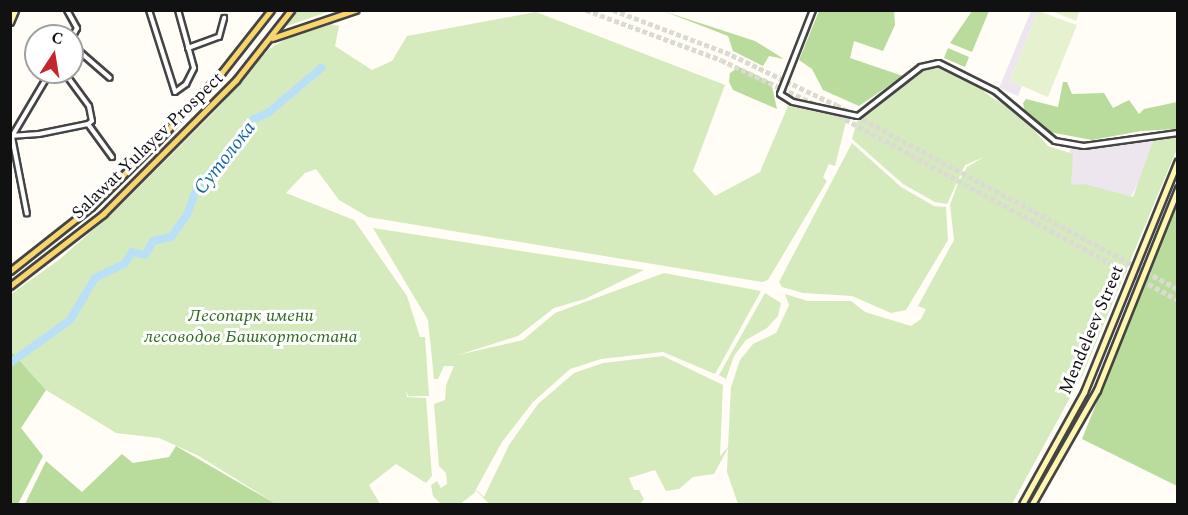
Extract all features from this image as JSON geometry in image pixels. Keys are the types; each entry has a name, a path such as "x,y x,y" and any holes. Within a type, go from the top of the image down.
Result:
{"main road":[{"path":"10,22 15,10"},
{"name":"Salawat Yulayev Prospect","path":"10,271 91,207 159,139 222,72 271,10"},
{"name":"Salawat Yulayev Prospect","path":"10,286 103,214 236,80 291,10"},
{"path":"270,39 355,10"},
{"name":"Mendeleev Street","path":"1022,504 1084,392 1178,161"},
{"name":"Mendeleev Street","path":"1032,504 1097,390 1178,188"}],"street":[{"path":"67,10 75,24"},
{"path":"149,10 164,51 170,84 175,92 193,74 178,10"},
{"path":"813,10 780,94 793,102 858,116 921,67 939,63 995,91 1055,141 1084,146 1178,133"},
{"path":"188,48 219,36 224,18"},
{"path":"84,55 110,78"},
{"path":"27,214 11,137 43,84"},
{"path":"11,137 88,124 92,121 89,106 73,84"},
{"path":"88,124 112,157"}],"shaded area":[{"path":"1031,11 1038,11 1010,81 1022,86 1018,96 999,88"},
{"path":"1153,141 1147,165 1130,199 1066,184 1070,148"}],"green space":[{"path":"297,10 330,10 330,11 284,27"},
{"path":"1051,10 1080,11 1076,21"},
{"path":"663,11 755,41 784,59 769,56 763,66 733,51 728,36"},
{"path":"819,11 894,11 895,25 883,51 854,41 850,58 903,76 859,106 823,90 812,69 799,60"},
{"path":"972,11 989,11 972,52 950,43"},
{"path":"1038,11 1077,25 1048,97 1010,81"},
{"name":"Лесопарк имени лесоводов Башкортостана","path":"536,12 725,85 693,171 715,196 760,172 788,106 847,118 835,166 829,164 823,177 827,181 768,280 762,282 368,217 339,200 316,169 305,173 286,193 354,220 407,296 420,337 425,337 429,396 408,396 406,390 407,397 426,398 432,476 426,483 396,464 369,485 380,504 276,504 199,456 159,438 116,433 46,390 11,351 10,295 60,259 120,206 219,107 268,50 289,37 331,24 339,26 335,46 372,70 392,61 407,36"},
{"path":"948,48 969,57 965,67 944,58"},
{"path":"936,65 967,77 992,98 1014,108 1048,146 1073,154 1071,185 1084,184 1133,197 1154,138 1177,138 1177,149 1083,374 1012,504 738,504 727,472 728,448 714,474 693,477 679,489 666,491 655,470 629,478 634,490 639,490 644,499 640,504 489,504 477,491 460,504 441,504 433,496 431,485 437,481 441,488 447,484 446,473 439,466 434,404 445,400 446,385 454,366 444,366 438,379 434,379 428,320 373,228 644,270 585,299 554,308 518,336 458,355 523,340 555,313 664,273 761,291 715,374 663,352 601,359 570,369 533,402 502,442 474,493 477,490 484,497 509,445 538,404 574,373 603,363 663,356 723,385 720,456 728,447 731,387 740,360 753,344 776,333 789,305 785,294 808,301 851,301 865,312 911,326 921,319 926,309 918,306 954,240 950,205 958,183 967,167 984,157 965,165 947,204 935,202 903,184 852,139 857,121 922,70"},
{"path":"739,67 771,82 777,109 733,90 729,82 730,73"},
{"path":"1063,82 1067,82 1072,94 1104,93 1113,108 1129,100 1139,114 1144,109 1177,102 1177,129 1141,131 1092,140 1044,131 1026,116 1023,103 1026,99 1058,107"},
{"path":"852,143 901,187 934,206 946,207 948,240 906,310 891,313 852,296 803,293 782,287 779,282"},
{"path":"1177,204 1178,486 1082,439"},
{"path":"765,293 781,303 778,316 767,328 746,340 734,356 726,379 719,375"},
{"path":"11,351 46,390 21,428 43,456 18,504 11,504"},
{"path":"176,446 276,504 25,504 46,461 82,492 122,454 133,463 169,457"}],"waterway":[{"name":"Сутолока","path":"10,363 70,320 95,278 124,264 132,252 145,255 153,241 171,237 187,215 197,187 232,148 242,143 254,119 268,113 321,68"}],"tunnel":[{"path":"586,10 721,60 832,112 1178,300"},
{"path":"613,10 725,52 836,105 1178,289"}]}
